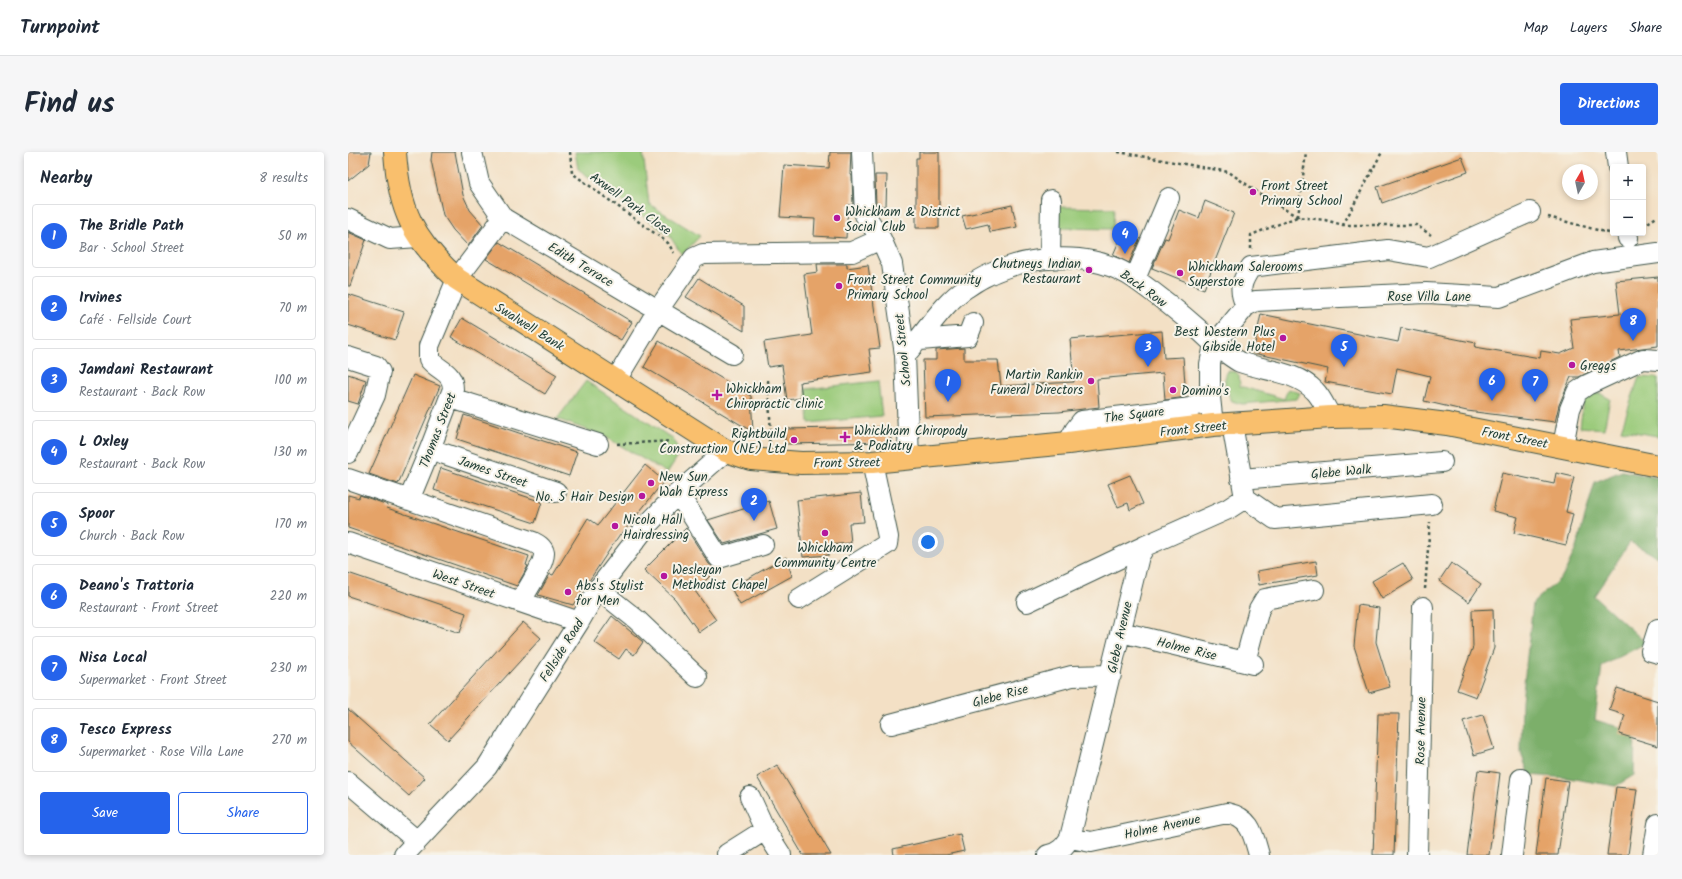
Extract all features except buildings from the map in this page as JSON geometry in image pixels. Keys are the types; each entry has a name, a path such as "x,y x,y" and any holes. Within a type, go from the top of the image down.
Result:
{"main road":[{"name":"Swalwell Bank","path":"395,152 397,174 404,207 418,237 434,259 456,279 726,451"},
{"name":"Front Street","path":"726,451 747,459 801,463 872,462 1068,443 1222,425 1331,417 1383,416 1433,422 1563,446 1658,466"}],"street":[{"path":"456,279 503,218 479,183 472,152"},
{"name":"School Street","path":"862,152 865,214 881,239 892,264 905,355 909,459"},
{"path":"1616,152 1618,164"},
{"path":"1135,280 1169,198"},
{"path":"1050,259 1051,200"},
{"path":"1432,504 1275,519 1243,489 1222,425 1210,397 1210,364 1214,345 1246,306 1240,294 1243,278 1251,267 1388,250 1429,257 1530,212"},
{"name":"Edith Terrace","path":"503,218 732,354"},
{"path":"348,219 390,239 418,237"},
{"path":"616,380 658,310 694,258 703,254 852,252 881,239"},
{"name":"Rose Villa Lane","path":"1246,306 1256,301 1426,293 1499,297 1593,262 1658,253"},
{"name":"Back Row","path":"905,355 920,340 931,322 966,288 999,270 1028,262 1056,258 1088,261 1118,269 1135,280 1197,328 1214,345 1239,361 1300,379 1316,392 1331,417"},
{"name":"Thomas Street","path":"409,500 451,398 453,380 449,374 434,366 428,360 428,353 429,346 456,279"},
{"path":"920,340 968,336 973,323"},
{"path":"348,357 376,366 380,372 375,395 355,419 348,453"},
{"path":"1563,446 1570,410 1577,392 1643,359 1658,360"},
{"name":"The Square","path":"1068,443 1082,421 1191,408 1210,397"},
{"path":"451,398 598,444"},
{"name":"James Street","path":"430,449 556,492"},
{"name":"Fellside Road","path":"411,848 488,767 598,589 650,523 678,493 726,451"},
{"path":"798,599 887,544 888,537 872,462"},
{"name":"Glebe Walk","path":"1243,489 1442,462"},
{"path":"348,479 541,546 544,553 542,563 520,602"},
{"path":"1026,602 1145,546 1228,510 1243,489"},
{"path":"678,493 719,558 763,545"},
{"name":"West Street","path":"348,543 579,622"},
{"name":"Glebe Avenue","path":"1070,838 1139,556 1145,546"},
{"path":"598,589 637,620 697,678"},
{"name":"Holme Rise","path":"1121,632 1249,663 1259,609 1265,599 1314,590"},
{"name":"Rose Avenue","path":"1417,855 1423,607"},
{"path":"1658,629 1651,651 1658,653"},
{"name":"Glebe Rise","path":"891,724 1072,676 1110,675"},
{"path":"1512,855 1521,779"},
{"path":"348,782 411,848"},
{"path":"750,797 764,830 781,855"},
{"name":"Holme Avenue","path":"1070,838 1091,842 1227,813 1237,815 1245,821 1253,833 1259,855"},
{"path":"1653,855 1658,824"},
{"path":"727,854 764,830"},
{"path":"1048,855 1056,853 1065,846 1070,838"}],"path":[{"name":"Axwell Park Close","path":"570,152 572,173 668,243 685,271"},
{"path":"1118,152 1228,172 1267,199 1298,217 1325,220 1342,224 1416,225 1449,249"},
{"path":"1298,217 1306,152"},
{"path":"1342,224 1382,152"},
{"path":"1530,212 1610,228"},
{"path":"1646,224 1658,216"},
{"path":"1251,267 1251,236 1298,217"},
{"path":"765,460 771,435 768,380"},
{"path":"598,444 677,440 692,429"},
{"path":"1423,607 1432,504"}],"green space":[{"path":"575,152 643,152 649,204 700,236 682,255 669,235 578,169"},
{"path":"1056,207 1114,208 1113,229 1056,228"},
{"path":"1228,371 1236,372 1239,375 1240,386 1284,399 1288,389 1300,393 1297,399 1242,404 1232,401 1225,383"},
{"path":"1639,377 1658,378 1658,436 1621,430"},
{"path":"586,381 673,439 680,453 667,473 604,436 557,419"},
{"path":"878,381 882,416 809,423 806,389"},
{"path":"1599,393 1610,399 1604,429 1580,427 1584,397 1589,394"},
{"path":"1622,471 1658,478 1658,557 1630,542 1594,596 1646,643 1602,666 1595,720 1635,732 1634,775 1616,786 1568,778 1529,775 1521,753 1522,701 1533,603 1563,576 1576,548 1595,482"}],"place":[{"name":"Front Street Primary School","path":"1253,192"},
{"name":"Whickham & District Social Club","path":"837,218"},
{"name":"L Oxley","path":"1125,254"},
{"name":"Chutneys Indian Restaurant","path":"1089,270"},
{"name":"Whickham Salerooms Superstore","path":"1180,273"},
{"name":"Front Street Community Primary School","path":"839,286"},
{"name":"Best Western Plus Gibside Hotel","path":"1283,338"},
{"name":"Tesco Express","path":"1633,341"},
{"name":"Greggs","path":"1572,365"},
{"name":"Jamdani Restaurant","path":"1148,367"},
{"name":"Spoor","path":"1344,367"},
{"name":"Martin Rankin Funeral Directors","path":"1091,381"},
{"name":"Domino's","path":"1173,390"},
{"name":"Whickham Chiropractic clinic","path":"717,395"},
{"name":"Deano's Trattoria","path":"1492,401"},
{"name":"The Bridle Path","path":"948,402"},
{"name":"Nisa Local","path":"1535,402"},
{"name":"Whickham Chiropody & Podiatry","path":"845,437"},
{"name":"Rightbuild Construction (NE) Ltd","path":"794,440"},
{"name":"New Sun Wah Express","path":"651,483"},
{"name":"No. 5 Hair Design","path":"642,496"},
{"name":"Irvines","path":"754,521"},
{"name":"Nicola Hall Hairdressing","path":"615,526"},
{"name":"Whickham Community Centre","path":"825,533"},
{"name":"Wesleyan Methodist Chapel","path":"664,576"},
{"name":"Abs's Stylist for Men","path":"568,592"}]}
